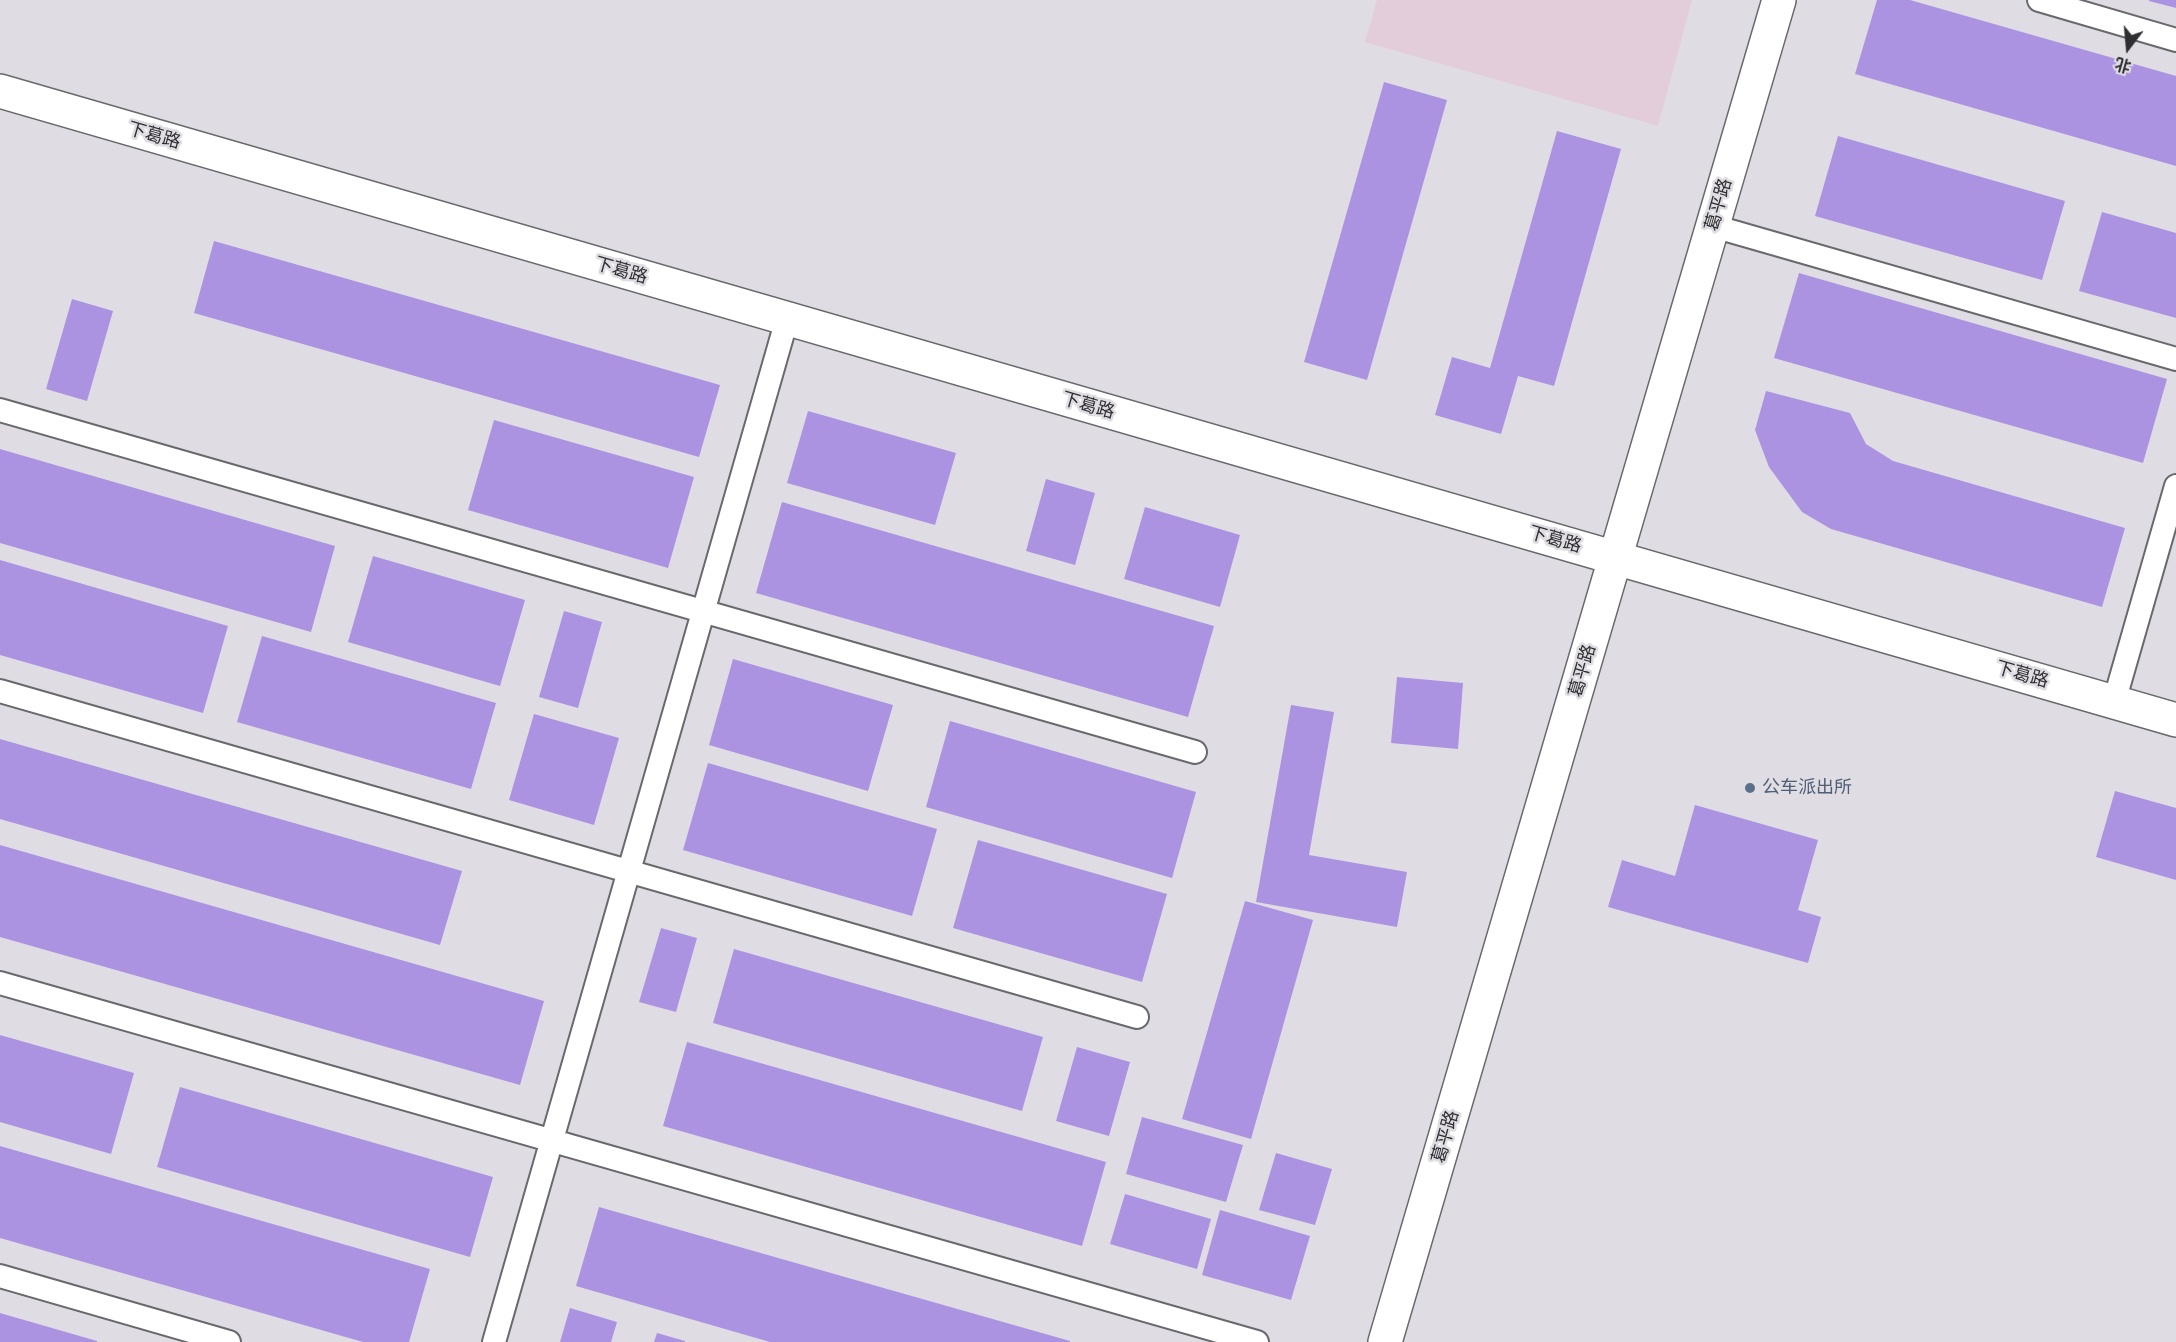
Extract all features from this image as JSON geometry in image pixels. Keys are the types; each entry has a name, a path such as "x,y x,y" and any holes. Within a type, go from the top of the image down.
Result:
{"street":[{"name":"葛平路","path":"1385,1342 1779,0"},
{"name":"下葛路","path":"0,91 2176,720"}],"lane":[{"path":"2039,0 2176,40"},
{"path":"1713,226 2176,359"},
{"path":"494,1342 787,319"},
{"path":"0,410 1195,752"},
{"path":"2114,702 2176,486"},
{"path":"0,691 1137,1017"},
{"path":"0,983 1257,1342"},
{"path":"0,1276 229,1342"}],"shaded area":[{"path":"1377,0 1692,0 1658,126 1365,42"}],"building":[{"path":"1877,0 1910,0 2176,76 2176,166 1855,74"},
{"path":"2176,0 2176,8 2149,1"},
{"path":"1384,82 1447,100 1367,380 1304,362"},
{"path":"1557,131 1621,149 1554,386 1518,376 1501,434 1435,415 1452,357 1490,368"},
{"path":"1838,136 2065,201 2042,280 1815,216"},
{"path":"2102,212 2176,233 2176,318 2079,291"},
{"path":"214,241 720,385 699,457 194,313"},
{"path":"1799,273 2167,379 2143,463 1774,358"},
{"path":"72,299 113,311 87,401 46,389"},
{"path":"1766,391 1850,413 1866,444 1893,461 2125,528 2102,607 1831,529 1802,512 1769,467 1755,430"},
{"path":"808,411 956,453 935,525 787,483"},
{"path":"494,420 694,477 668,568 468,510"},
{"path":"0,449 335,546 311,632 0,543"},
{"path":"1046,479 1095,493 1075,565 1026,551"},
{"path":"782,502 1214,626 1188,717 756,593"},
{"path":"1145,507 1240,535 1220,607 1124,579"},
{"path":"373,556 525,600 500,686 348,642"},
{"path":"0,560 228,626 203,713 0,655"},
{"path":"564,611 602,622 578,708 539,697"},
{"path":"262,636 496,703 471,789 237,722"},
{"path":"733,659 893,705 868,791 709,745"},
{"path":"1397,677 1463,683 1458,749 1391,743"},
{"path":"1291,705 1334,712 1309,855 1407,872 1397,927 1256,902"},
{"path":"534,714 619,738 594,825 509,800"},
{"path":"950,721 1196,792 1172,878 926,807"},
{"path":"0,739 462,871 440,945 0,819"},
{"path":"708,763 937,829 912,916 683,850"},
{"path":"2115,791 2176,808 2176,880 2096,857"},
{"path":"1695,805 1818,840 1798,910 1821,917 1808,963 1608,907 1622,860 1675,876"},
{"path":"978,840 1167,894 1142,982 953,928"},
{"path":"0,845 544,1001 520,1085 0,937"},
{"path":"1245,901 1313,920 1251,1139 1182,1119"},
{"path":"661,928 697,938 676,1012 639,1002"},
{"path":"734,949 1043,1037 1022,1111 713,1023"},
{"path":"0,1035 134,1073 111,1154 0,1122"},
{"path":"687,1042 1106,1162 1082,1246 663,1126"},
{"path":"1077,1047 1130,1062 1109,1136 1056,1121"},
{"path":"180,1087 493,1177 470,1257 157,1167"},
{"path":"1142,1117 1243,1145 1226,1202 1126,1174"},
{"path":"0,1146 430,1269 409,1342 363,1342 0,1238"},
{"path":"1276,1153 1332,1169 1315,1225 1259,1210"},
{"path":"1125,1194 1211,1219 1197,1269 1110,1244"},
{"path":"599,1207 1070,1342 770,1342 576,1286"},
{"path":"1220,1210 1310,1236 1291,1300 1202,1275"},
{"path":"570,1308 617,1322 611,1342 560,1342"},
{"path":"0,1313 97,1341 97,1342 0,1342"},
{"path":"657,1333 685,1341 685,1342 654,1342"}],"place":[{"name":"公车派出所","path":"1750,788"}]}
